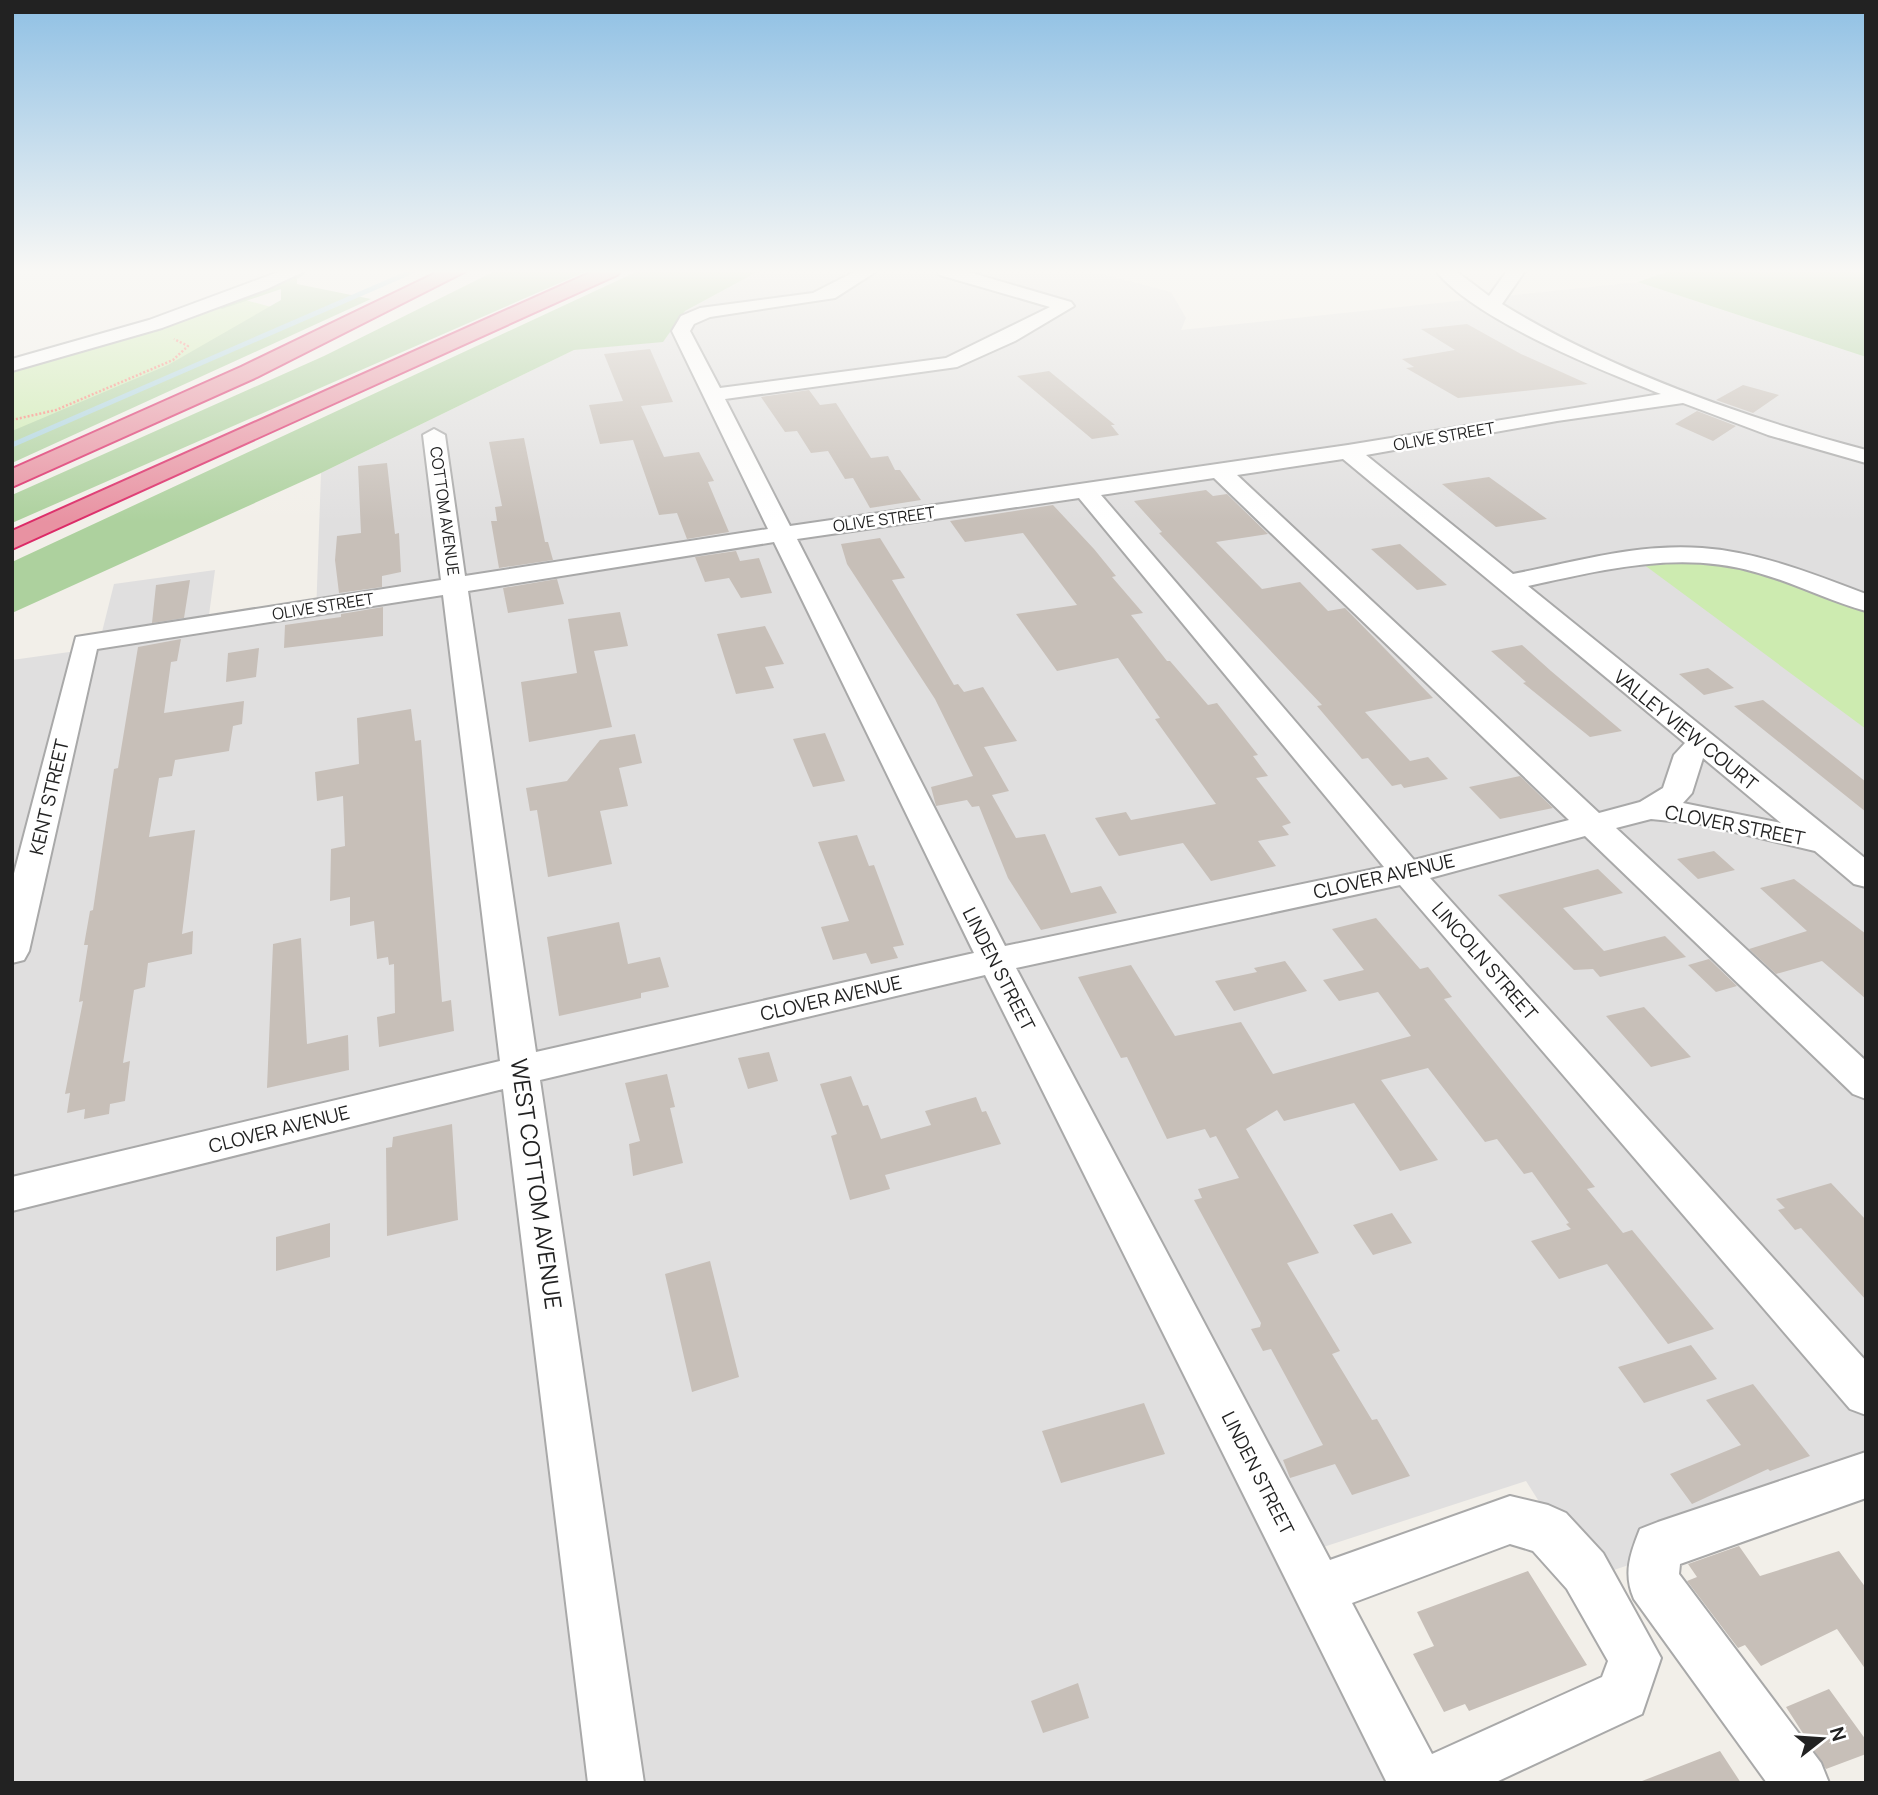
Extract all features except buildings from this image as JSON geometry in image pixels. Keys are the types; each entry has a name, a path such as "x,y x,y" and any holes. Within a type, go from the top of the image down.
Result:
{"highway":[{"path":"12,479 284,355"},
{"path":"12,541 424,355"}],"street":[{"path":"12,365 53,355"},
{"name":"LINDEN STREET","path":"693,355 995,960 1417,1783"},
{"path":"713,395 950,363 968,355"},
{"path":"1584,355 1683,397 1769,429 1866,457"},
{"name":"OLIVE STREET","path":"85,643 781,534 1348,452 1557,415 1683,397"},
{"name":"COTTOM AVENUE","path":"434,435 456,586"},
{"name":"VALLEY VIEW COURT","path":"1348,452 1866,876"},
{"path":"1220,471 1866,1084"},
{"name":"LINCOLN STREET","path":"1085,490 1407,873 1866,1394"},
{"path":"1506,583 1648,557 1701,555 1765,567 1866,603"},
{"name":"WEST COTTOM AVENUE","path":"456,586 616,1783"},
{"name":"KENT STREET","path":"12,951 85,643"},
{"name":"CLOVER STREET","path":"1651,809 1677,793 1689,755 1702,744"},
{"name":"CLOVER AVENUE","path":"12,1194 521,1070 995,960 1407,873 1651,809"},
{"name":"CLOVER STREET","path":"1651,809 1701,814 1824,842"},
{"path":"1801,1783 1652,1581 1658,1548 1866,1475"},
{"path":"1318,1590 1510,1520 1548,1530 1585,1571 1635,1658 1623,1695 1431,1783"}],"path":[{"path":"12,420 56,410 162,365 180,355"}],"shaded area":[{"path":"564,355 1859,355 1866,357 1866,1483 1588,1579 1526,1481 1305,1553 1418,1783 12,1783 12,660 98,648 114,584 215,570 207,630 316,615 321,473"}],"green space":[{"path":"52,355 232,355 12,450 12,367"},
{"path":"186,355 249,355 12,463 12,431 168,365"},
{"path":"396,355 12,523 12,495 324,356"},
{"path":"458,355 564,355 321,473 12,613 12,562"},
{"path":"1698,561 1749,568 1866,610 1866,729 1643,564"}],"waterway":[{"path":"12,445 220,355"}]}
